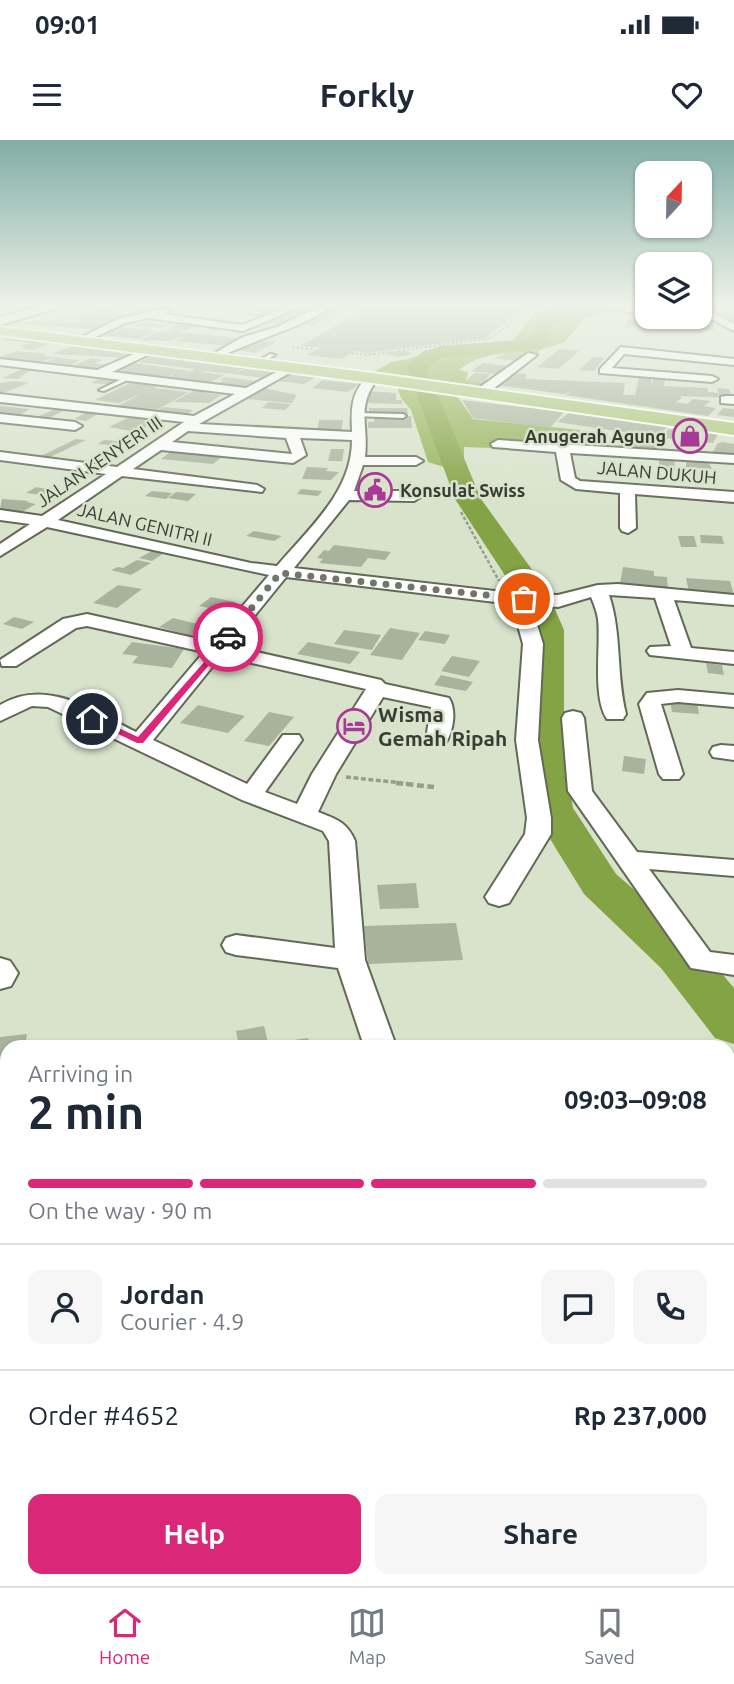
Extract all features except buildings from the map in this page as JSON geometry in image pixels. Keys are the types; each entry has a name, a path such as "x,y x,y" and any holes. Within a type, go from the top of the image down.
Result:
{"highway":[{"path":"318,370 734,429"}],"street":[{"path":"71,370 247,392"},
{"path":"76,385 107,370"},
{"name":"JALAN KENYERI III","path":"0,551 157,445 287,370"},
{"path":"475,392 508,370"},
{"path":"604,370 712,379"},
{"path":"140,741 282,571 355,478 359,436 358,397 367,382 379,379"},
{"path":"14,420 64,391"},
{"path":"0,398 191,424 293,434 359,436"},
{"path":"0,418 75,426"},
{"path":"157,445 294,459 299,450 293,434"},
{"path":"498,444 734,459"},
{"name":"JALAN DUKUH","path":"562,449 568,480 572,483 734,497"},
{"path":"0,456 257,489"},
{"path":"235,486 272,457"},
{"path":"355,478 416,461"},
{"path":"355,478 414,496"},
{"path":"627,489 628,528"},
{"path":"711,496 716,516"},
{"name":"JALAN GENITRI II","path":"0,515 43,521 282,571 517,599"},
{"path":"499,897 538,834 540,818 527,740 533,645 517,599 558,601 598,590 618,589 734,600"},
{"path":"598,590 607,617 611,697 615,714"},
{"path":"663,594 683,654"},
{"path":"9,662 70,623 82,620 374,684 377,689 441,703 443,713 437,739"},
{"path":"657,651 734,659"},
{"path":"304,815 324,774 377,689"},
{"path":"671,774 650,704 655,698 678,696 734,701"},
{"path":"0,714 23,699 34,697 56,702 251,795 332,826 338,831 342,841 350,960 378,1040"},
{"path":"573,718 580,791 701,961 734,965"},
{"path":"251,795 291,740"},
{"path":"626,859 734,868"},
{"path":"236,945 350,960"},
{"path":"0,968 3,972 0,979"}],"lane":[{"path":"102,390 130,377"},
{"path":"358,415 402,416"},
{"path":"202,553 282,571"}],"path":[{"path":"461,512 517,599"},
{"path":"324,774 434,787"}],"green space":[{"path":"376,370 461,370 468,372 466,381 483,383 477,388 372,373"},
{"path":"396,385 455,393 473,419 580,430 576,448 494,442 492,448 464,447 464,467 444,467 428,462 411,410 401,398"}],"waterway":[{"path":"418,370 468,499 530,589 547,630 544,753 552,808 600,884 679,956 734,1024"}],"way so far":[{"path":"228,637 280,573 524,599"}],"place":[{"name":"Anugerah Agung","path":"690,436"},
{"name":"Konsulat Swiss","path":"375,490"},
{"name":"Wisma Gemah Ripah","path":"354,726"}],"route":[{"path":"92,719 140,741 228,637"}]}
